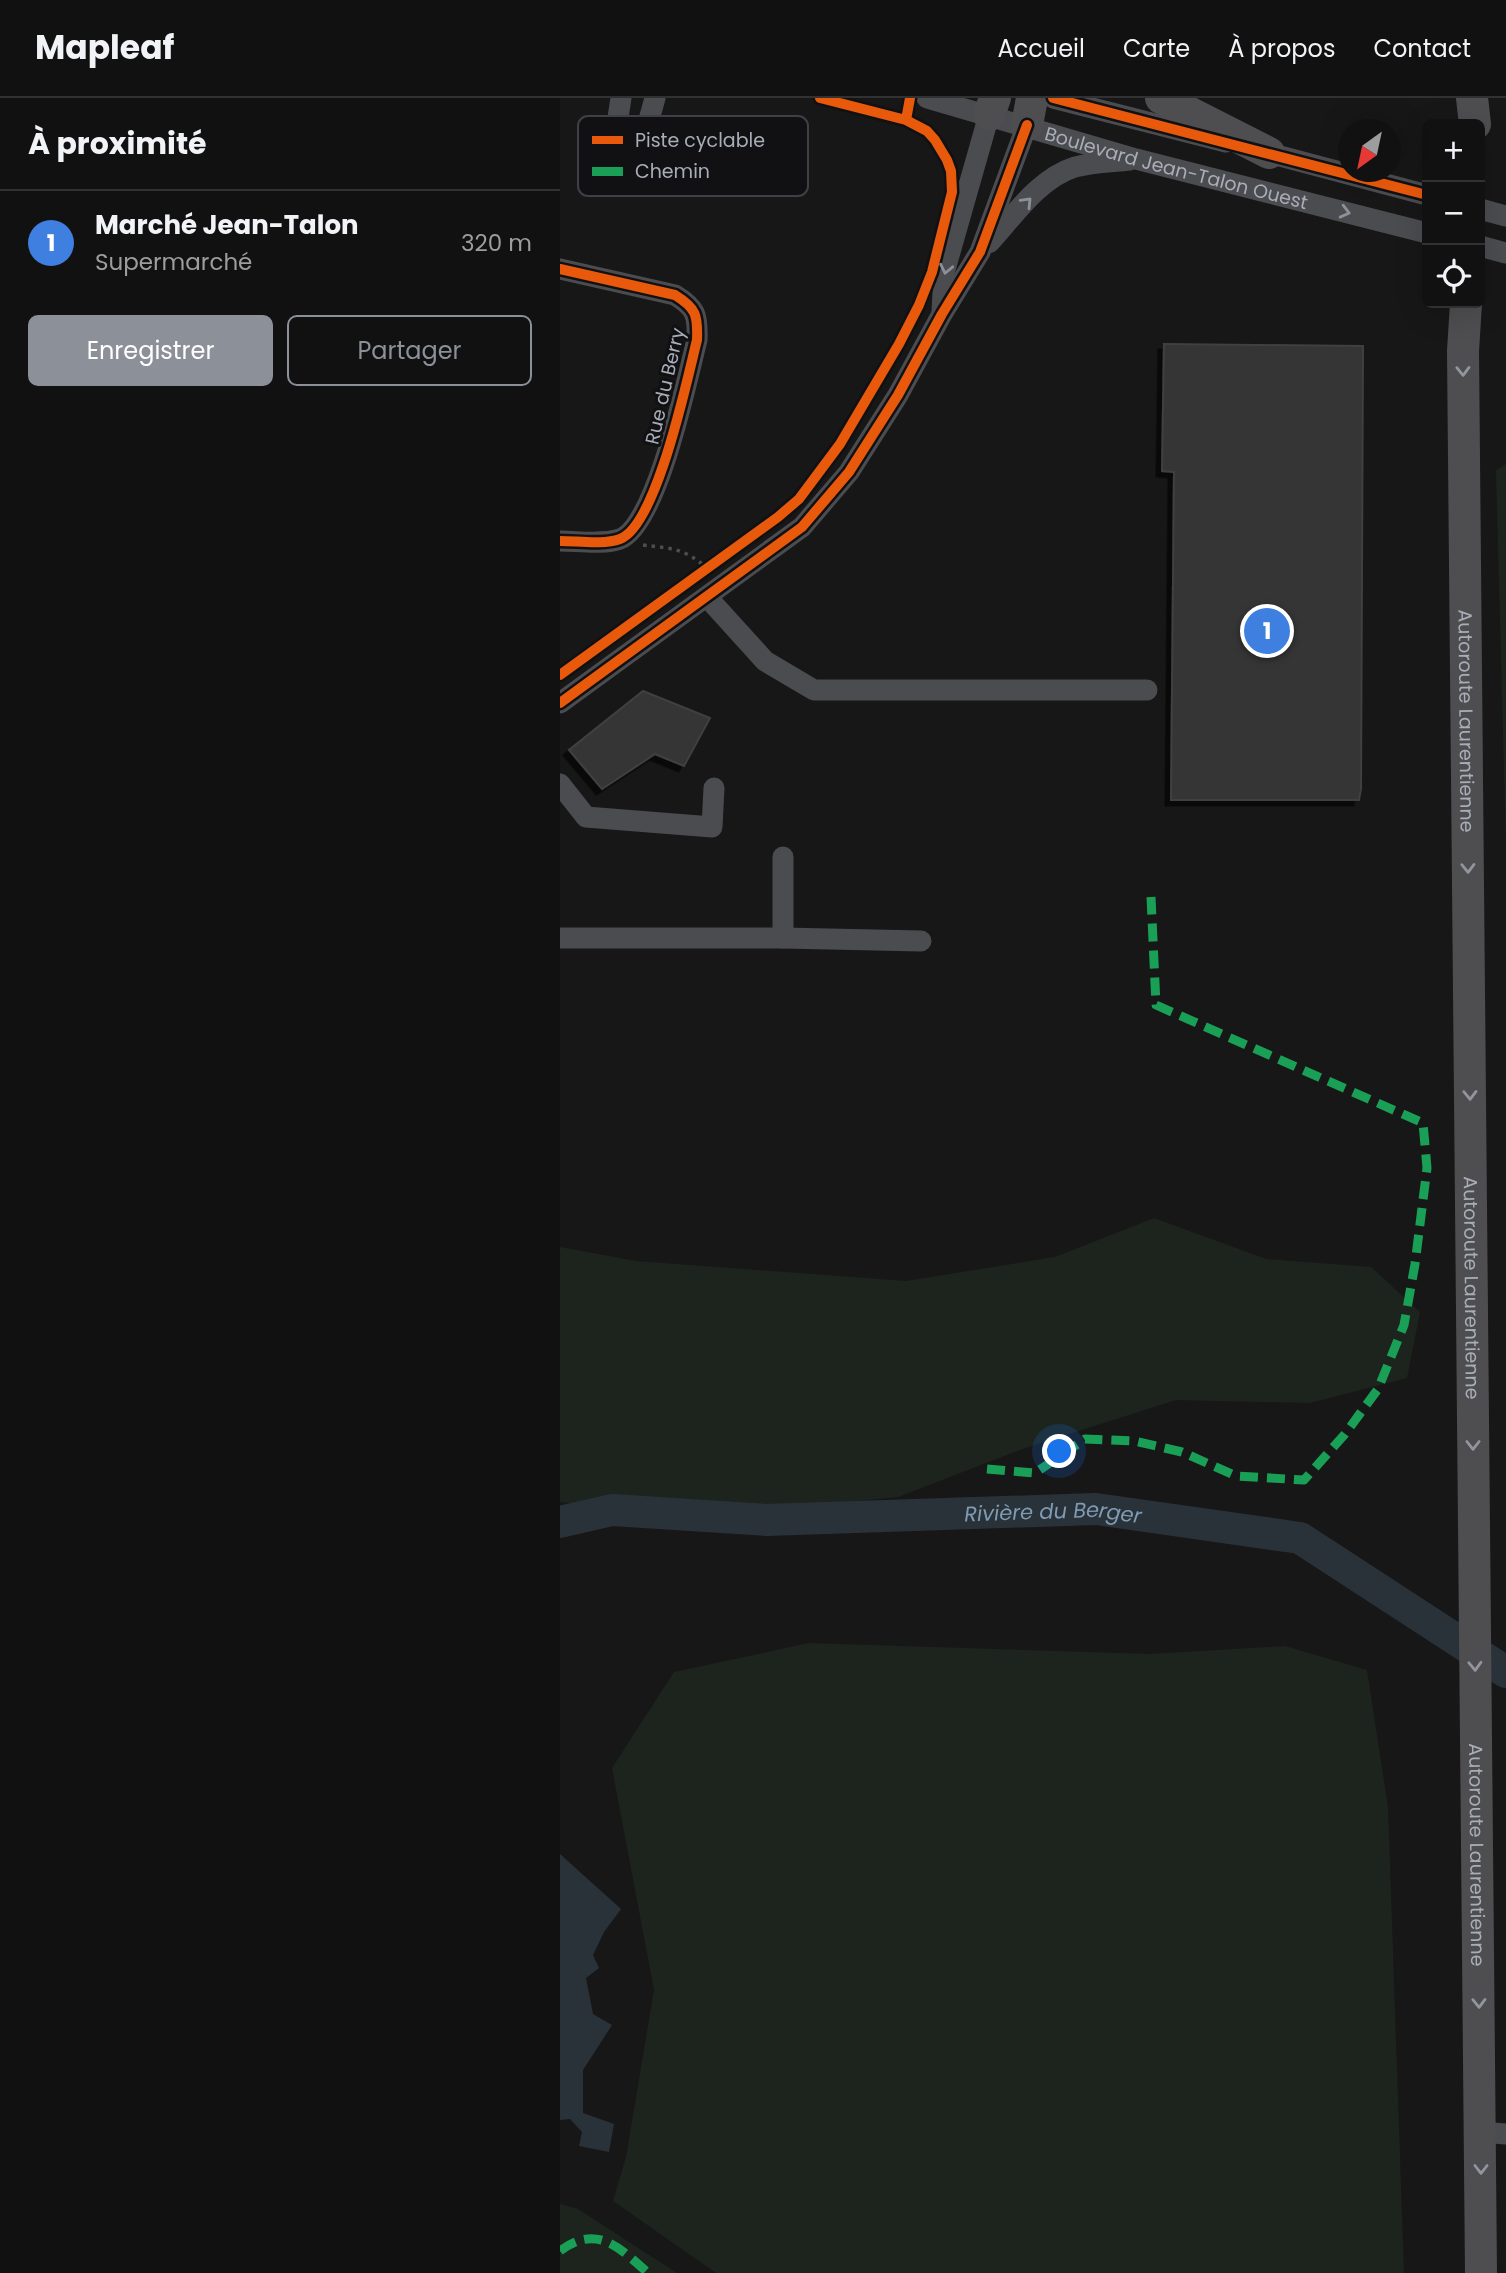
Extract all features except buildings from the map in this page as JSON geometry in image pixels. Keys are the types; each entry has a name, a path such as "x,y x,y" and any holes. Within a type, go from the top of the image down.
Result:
{"highway":[{"path":"1161,98 1269,153"},
{"path":"1475,98 1475,119"},
{"name":"Autoroute Laurentienne","path":"1466,308 1463,365 1474,1618 1493,2133 1481,2273"}],"street":[{"path":"618,116 621,98"},
{"path":"650,116 655,98"},
{"name":"Boulevard Jean-Talon Ouest","path":"928,98 1029,112 1136,159 1422,232"},
{"name":"Boulevard Jean-Talon Ouest","path":"1053,98 1422,194"},
{"path":"942,314 944,273 992,106"},
{"path":"980,252 1029,112"},
{"path":"560,703 802,527 849,472 898,395 942,314 980,252 1030,199 1050,181 1075,167 1136,159"},
{"path":"1485,210 1506,216"},
{"path":"1485,247 1506,253"},
{"name":"Rue du Berry","path":"560,269 674,295 695,312 698,325 697,340 668,453 640,520 631,532 619,539"},
{"path":"560,541 619,539"},
{"path":"707,597 765,661 814,690 1147,690"},
{"path":"560,784 586,817 712,827 714,788"},
{"path":"783,857 783,938"},
{"path":"560,938 921,941"}],"path":[{"path":"619,539 640,545 683,550 708,569"}],"shaded area":[{"path":"1506,464 1506,845 1496,470"},
{"path":"1154,1218 1266,1259 1371,1267 1420,1312 1407,1378 1310,1403 1176,1400 1025,1448 898,1497 707,1516 560,1502 560,1247 636,1261 906,1281 1055,1257"},
{"path":"809,1643 1150,1654 1285,1646 1367,1670 1388,1807 1404,2273 716,2273 613,2201 626,2157 654,1990 612,1768 674,1672"},
{"path":"560,1854 621,1909 604,1932 593,1955 599,1968 586,1978 593,2014 612,2025 583,2070 583,2113 614,2124 609,2152 579,2146 582,2132 570,2119 560,2120"},
{"path":"560,2204 578,2209 677,2273 560,2273"}],"waterway":[{"name":"Rivière du Berger","path":"560,1522 612,1510 767,1520 1096,1509 1300,1538 1506,1672"}],"marked path":[{"path":"987,1469 1035,1473 1085,1439 1134,1441 1182,1452 1236,1476 1304,1480 1345,1434 1378,1389 1404,1325 1427,1168 1423,1123 1156,1005 1151,897"},
{"path":"560,2251 585,2239 597,2239 618,2248 648,2273"}],"cycle path":[{"path":"820,98 906,120"},
{"path":"560,675 778,517 799,499 840,444 919,305 932,272 952,192 951,171 935,140 927,131 906,120 910,98"},
{"path":"1053,98 1422,194"},
{"path":"560,703 802,527 849,472 898,395 942,314 980,252 1027,125"},
{"path":"560,269 675,295 691,308 696,318 697,331 669,449 658,480 634,528 613,541 560,541"}],"place":[{"name":"Marché Jean-Talon","path":"1267,631"}]}
